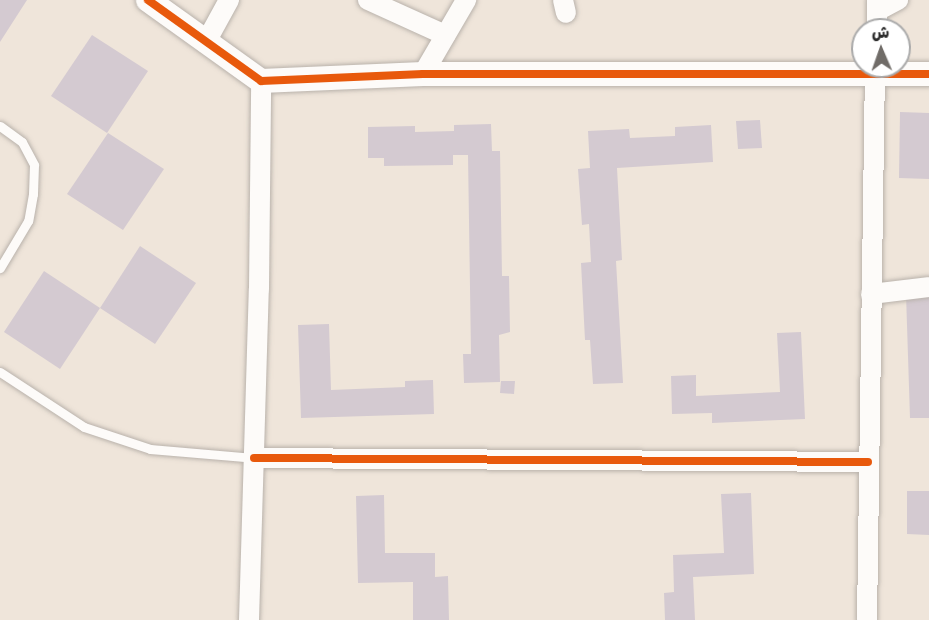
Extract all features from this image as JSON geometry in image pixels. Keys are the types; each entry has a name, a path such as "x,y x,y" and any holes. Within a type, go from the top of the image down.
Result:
{"street":[{"path":"148,0 261,81 423,74 851,70"},
{"path":"206,42 229,0"},
{"path":"369,0 445,35"},
{"path":"423,74 466,0"},
{"path":"877,14 898,0"},
{"path":"911,73 929,74"},
{"path":"867,620 875,78"},
{"path":"249,620 261,81"},
{"path":"871,294 929,287"},
{"path":"254,458 868,462"}],"lane":[{"path":"0,126 22,142 34,165 33,194 28,221 0,268"},
{"path":"0,372 84,427 150,449 254,458"}],"building":[{"path":"0,0 27,0 0,42"},
{"path":"92,35 148,71 107,133 51,96"},
{"path":"900,112 929,113 929,179 899,178"},
{"path":"760,120 762,148 738,149 736,121"},
{"path":"491,124 492,151 500,151 502,276 509,276 510,332 499,335 500,382 464,383 463,354 471,354 468,155 453,155 453,165 384,166 384,158 368,158 368,127 415,126 415,132 454,131 454,125"},
{"path":"711,125 713,162 617,168 622,260 616,261 623,383 593,384 590,340 585,340 581,263 591,262 589,224 582,225 578,169 590,168 588,131 629,129 630,138 675,136 675,127"},
{"path":"108,133 164,169 123,230 67,194"},
{"path":"140,246 196,283 155,344 100,308"},
{"path":"44,271 100,308 60,369 4,332"},
{"path":"929,293 929,418 910,418 906,294"},
{"path":"329,324 331,390 405,387 405,381 433,380 434,414 301,418 298,325"},
{"path":"801,332 805,419 712,423 712,413 672,414 671,376 696,375 696,396 780,392 777,333"},
{"path":"501,381 515,381 514,394 500,393"},
{"path":"907,491 929,491 929,535 907,534"},
{"path":"751,493 754,574 693,577 695,620 665,620 664,593 674,592 673,555 724,553 721,494"},
{"path":"384,495 385,553 435,553 435,577 448,576 449,620 413,620 413,582 358,583 356,496"}],"cycle path":[{"path":"148,0 261,81 423,74 929,74"},
{"path":"254,458 868,462"}]}
